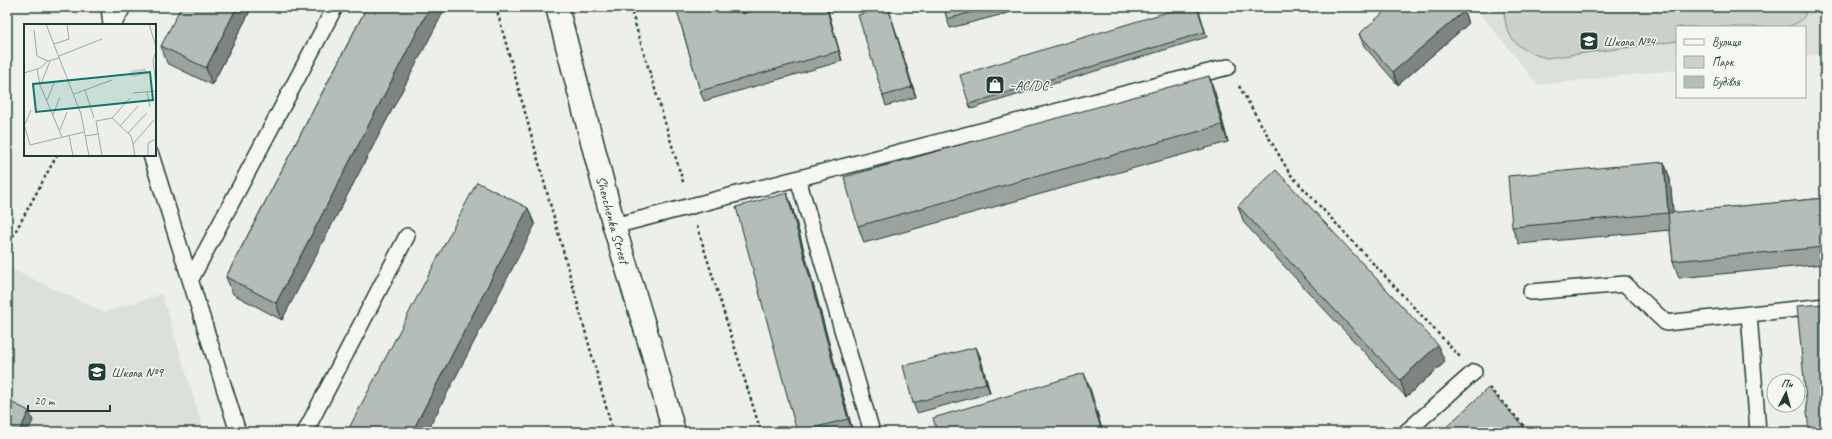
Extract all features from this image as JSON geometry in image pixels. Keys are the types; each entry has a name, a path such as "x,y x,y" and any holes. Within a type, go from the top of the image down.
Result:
{"street":[{"name":"Shevchenka Street","path":"557,7 614,226 652,351 674,432"}],"lane":[{"path":"109,7 112,24"},
{"path":"113,24 123,7"},
{"path":"191,279 335,7"},
{"path":"614,226 1228,67"},
{"path":"152,156 238,432"},
{"path":"798,179 872,432"},
{"path":"305,432 407,236"},
{"path":"1531,292 1625,284 1666,323 1825,306"},
{"path":"1749,314 1758,432"},
{"path":"1406,432 1474,372"}],"path":[{"path":"496,7 613,432"},
{"path":"630,7 761,432"},
{"path":"1228,67 1290,174 1530,432"},
{"path":"7,247 56,156"}],"shaded area":[{"name":"Школа №4","path":"1475,7 1825,7 1825,54 1806,56 1806,26 1676,26 1676,70 1538,85"},
{"name":"Школа №9","path":"7,267 104,312 162,294 204,432 7,432"}],"green space":[{"name":"Школа №4","path":"1504,7 1807,7 1803,18 1789,26 1676,26 1676,41 1547,58 1528,51 1515,42 1510,35 1505,18"}],"building":[{"path":"181,7 237,7 206,68 161,46"},
{"path":"367,7 430,7 276,303 226,277"},
{"path":"676,7 740,7 742,14 765,7 826,7 839,51 700,91"},
{"path":"888,7 912,87 883,96 858,15"},
{"path":"944,7 991,7 947,19"},
{"path":"1184,7 1197,7 1205,32 969,104 960,75"},
{"path":"1390,7 1460,7 1464,11 1393,72 1359,34"},
{"path":"1209,76 1222,125 858,226 844,177"},
{"path":"1664,162 1668,213 1512,227 1508,176"},
{"path":"1276,170 1438,345 1400,380 1238,206"},
{"path":"477,182 528,208 412,432 347,432"},
{"path":"787,193 848,419 797,432 736,207"},
{"path":"1825,198 1825,247 1673,261 1668,213"},
{"path":"1825,304 1825,432 1809,432 1806,400 1806,373 1803,373 1797,306"},
{"path":"976,347 986,383 913,403 903,366"},
{"path":"1084,373 1102,432 937,432 933,418"},
{"path":"1488,388 1523,426 1517,432 1441,432"},
{"path":"7,400 29,411 19,432 7,432"},
{"path":"547,428 554,432 545,432"}],"place":[{"name":"Школа №4","path":"1589,41"},
{"name":"~AC/DC-","path":"995,85"},
{"name":"Школа №9","path":"97,372"}]}
